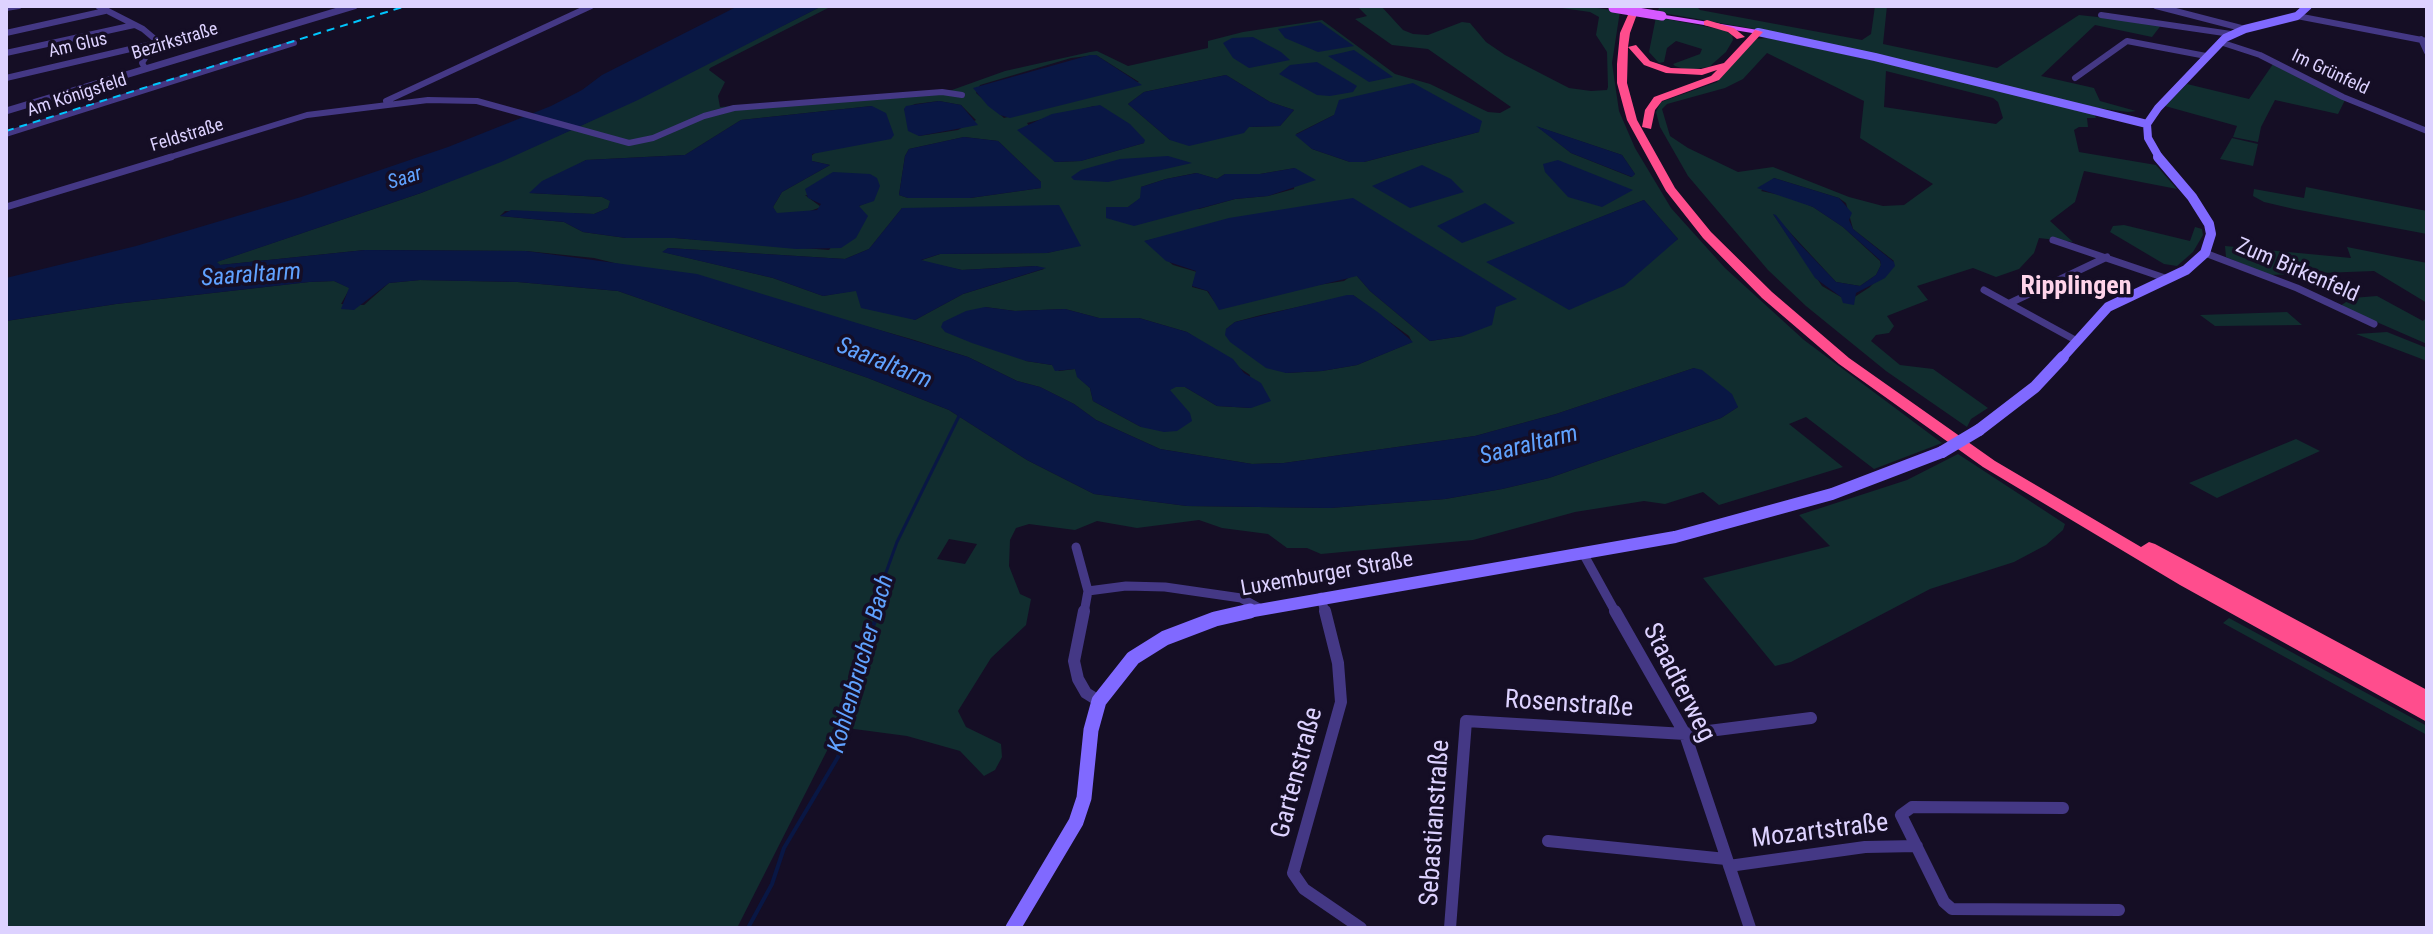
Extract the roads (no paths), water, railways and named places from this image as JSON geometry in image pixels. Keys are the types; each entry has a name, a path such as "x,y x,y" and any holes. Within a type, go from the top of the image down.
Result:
{"highway":[{"path":"1636,6 1625,33 1622,64 1622,83 1632,120 1670,189 1707,235 1767,295 1844,361 1989,464 2186,581 2427,714"},
{"path":"1647,6 1633,47 1634,84 1647,127 1670,170 1717,233 1814,323 1893,384 2074,504 2427,699"},
{"path":"1707,23 1731,30 1740,37"},
{"path":"1633,47 1654,66 1676,72 1702,72 1721,65 1740,37 1756,32"},
{"path":"1647,127 1650,110 1658,99 1715,78 1756,32"}],"main road":[{"path":"1601,6 1756,32 1875,57 2147,124"},
{"path":"2205,253 2211,234 2209,224 2192,197 2153,150 2147,124 2151,115 2220,42 2245,29 2297,16 2308,6"},
{"name":"Luxemburger Straße","path":"1013,928 1076,822 1084,798 1091,730 1099,701 1122,668 1148,647 1189,627 1259,608 1584,555 1685,535 1832,494 1942,452 1979,430 2047,375 2117,300 2186,270 2205,253"}],"street":[{"path":"6,8 19,6"},
{"path":"98,6 149,33 156,43 142,63 145,68"},
{"name":"Bezirkstraße","path":"6,111 354,6"},
{"path":"380,105 591,6"},
{"path":"2156,6 2245,29"},
{"path":"6,33 105,11"},
{"path":"2101,15 2231,34"},
{"path":"2297,16 2424,40 2427,52"},
{"path":"6,53 134,25"},
{"path":"2075,78 2127,41 2206,56"},
{"name":"Im Grünfeld","path":"2220,42 2253,52 2343,97 2427,131"},
{"name":"Am Glus","path":"6,78 156,43"},
{"name":"Am Königsfeld","path":"6,134 294,43"},
{"path":"380,105 454,99 490,104 620,142 653,138 704,116 734,108 942,92 962,95"},
{"name":"Feldstraße","path":"6,207 297,118 380,105"},
{"path":"2053,240 2168,279"},
{"name":"Zum Birkenfeld","path":"2205,253 2267,276 2374,324"},
{"path":"2010,303 2107,257"},
{"path":"1984,290 2077,341"},
{"path":"1076,547 1088,591 1074,661 1078,679 1086,693 1099,701"},
{"name":"Staadterweg","path":"1584,555 1685,734 1750,928"},
{"path":"1088,591 1126,586 1165,587 1241,598 1259,608"},
{"name":"Gartenstraße","path":"1321,597 1338,663 1341,702 1293,873 1304,889 1361,928"},
{"name":"Rosenstraße","path":"1466,721 1685,734 1811,718"},
{"name":"Sebastianstraße","path":"1450,928 1466,721"},
{"name":"Mozartstraße","path":"2063,808 1912,807 1901,812 1901,815 1944,902 1952,909 2119,910"},
{"name":"Mozartstraße","path":"1548,841 1727,862 1865,847 1917,846"}],"water":[{"path":"738,6 822,6 638,100 501,162 421,193 217,262 220,265 365,250 526,251 697,274 968,357 1017,381 1040,387 1074,404 1096,420 1160,449 1252,464 1284,463 1475,436 1556,414 1694,368 1702,370 1732,394 1738,407 1721,418 1549,478 1502,489 1445,499 1330,508 1187,506 1094,494 1027,460 949,410 868,378 618,291 518,282 420,280 389,283 354,310 341,309 349,288 334,281 309,282 116,304 6,321 6,278 136,246 301,197 448,147 551,106 582,90 602,75"},
{"path":"1320,22 1354,46 1318,52 1285,38 1278,29"},
{"path":"1253,37 1290,60 1249,68 1233,58 1223,43 1232,38"},
{"path":"1354,50 1393,77 1369,82 1328,56"},
{"path":"1096,55 1142,85 1010,118 988,106 973,88"},
{"path":"1317,62 1357,86 1353,92 1317,95 1279,74 1290,65"},
{"path":"1226,75 1270,102 1294,110 1280,126 1249,127 1244,133 1189,146 1170,140 1128,104 1144,92"},
{"path":"1413,83 1482,121 1479,132 1364,162 1350,162 1312,149 1295,135 1334,115 1339,100"},
{"path":"939,101 961,105 978,125 919,136 908,131 906,106"},
{"path":"1100,105 1130,124 1145,140 1144,143 1081,161 1055,162 1017,130 1052,114"},
{"path":"872,106 886,113 894,135 891,139 812,154 812,161 830,165 782,192 773,207 777,213 817,210 821,204 808,198 805,189 833,172 870,174 877,178 880,186 874,201 859,206 868,216 856,238 841,248 796,249 675,238 626,238 583,232 564,222 500,216 511,210 594,214 608,208 610,201 602,197 529,193 542,181 586,160 685,155 741,120"},
{"path":"1536,126 1622,155 1635,174 1632,177 1571,153"},
{"path":"964,137 998,141 1041,182 1041,188 970,198 908,198 899,195 905,156 909,149"},
{"path":"1168,156 1192,163 1108,182 1074,180 1071,177 1081,170 1120,159"},
{"path":"1558,160 1633,190 1602,207 1568,197 1545,172 1543,164"},
{"path":"1422,165 1451,179 1464,192 1410,208 1372,186"},
{"path":"1295,168 1316,180 1268,196 1235,199 1134,226 1106,218 1106,207 1128,207 1140,198 1141,187 1166,179 1197,173 1217,179 1225,174 1260,174"},
{"path":"1774,178 1839,198 1852,213 1849,220 1853,229 1894,262 1895,266 1885,278 1856,293 1854,305 1843,303 1841,297 1815,278 1773,214 1836,282 1860,286 1876,275 1880,260 1843,227 1813,207 1757,188"},
{"path":"1353,198 1517,299 1496,307 1492,325 1463,336 1430,341 1370,291 1357,276 1219,310 1208,291 1192,286 1196,271 1166,261 1144,241 1229,218"},
{"path":"1644,200 1678,239 1624,286 1569,310 1486,262"},
{"path":"1485,203 1515,223 1462,243 1437,226"},
{"path":"1059,205 1081,246 1047,253 940,254 921,260 962,270 1046,268 963,294 915,320 861,308 856,291 823,296 773,278 662,252 668,248 845,259 869,249 902,208"},
{"path":"1353,295 1379,313 1413,342 1357,365 1286,373 1266,368 1225,335 1226,329 1235,322"},
{"path":"985,307 1015,311 1065,309 1099,318 1139,318 1187,332 1233,359 1244,373 1261,383 1271,401 1251,408 1217,406 1185,387 1176,387 1170,390 1190,413 1192,421 1177,431 1164,432 1141,427 1093,401 1090,388 1077,377 1075,369 1055,371 1052,365 1026,361 972,343 945,332 941,327 943,322 966,311"}],"waterway":[{"name":"Kohlenbrucher Bach","path":"878,613 884,578 897,542 960,414"},
{"name":"Kohlenbrucher Bach","path":"748,928 772,884 784,848 838,757 858,664 879,611"}],"railway":[{"path":"6,131 406,6"}],"district":[{"name":"Ripplingen","path":"2076,287"}],"water label":[{"name":"Saar","path":"405,179"},
{"name":"Saaraltarm","path":"251,276"},
{"name":"Saaraltarm","path":"884,364"},
{"name":"Saaraltarm","path":"1529,446"}]}
